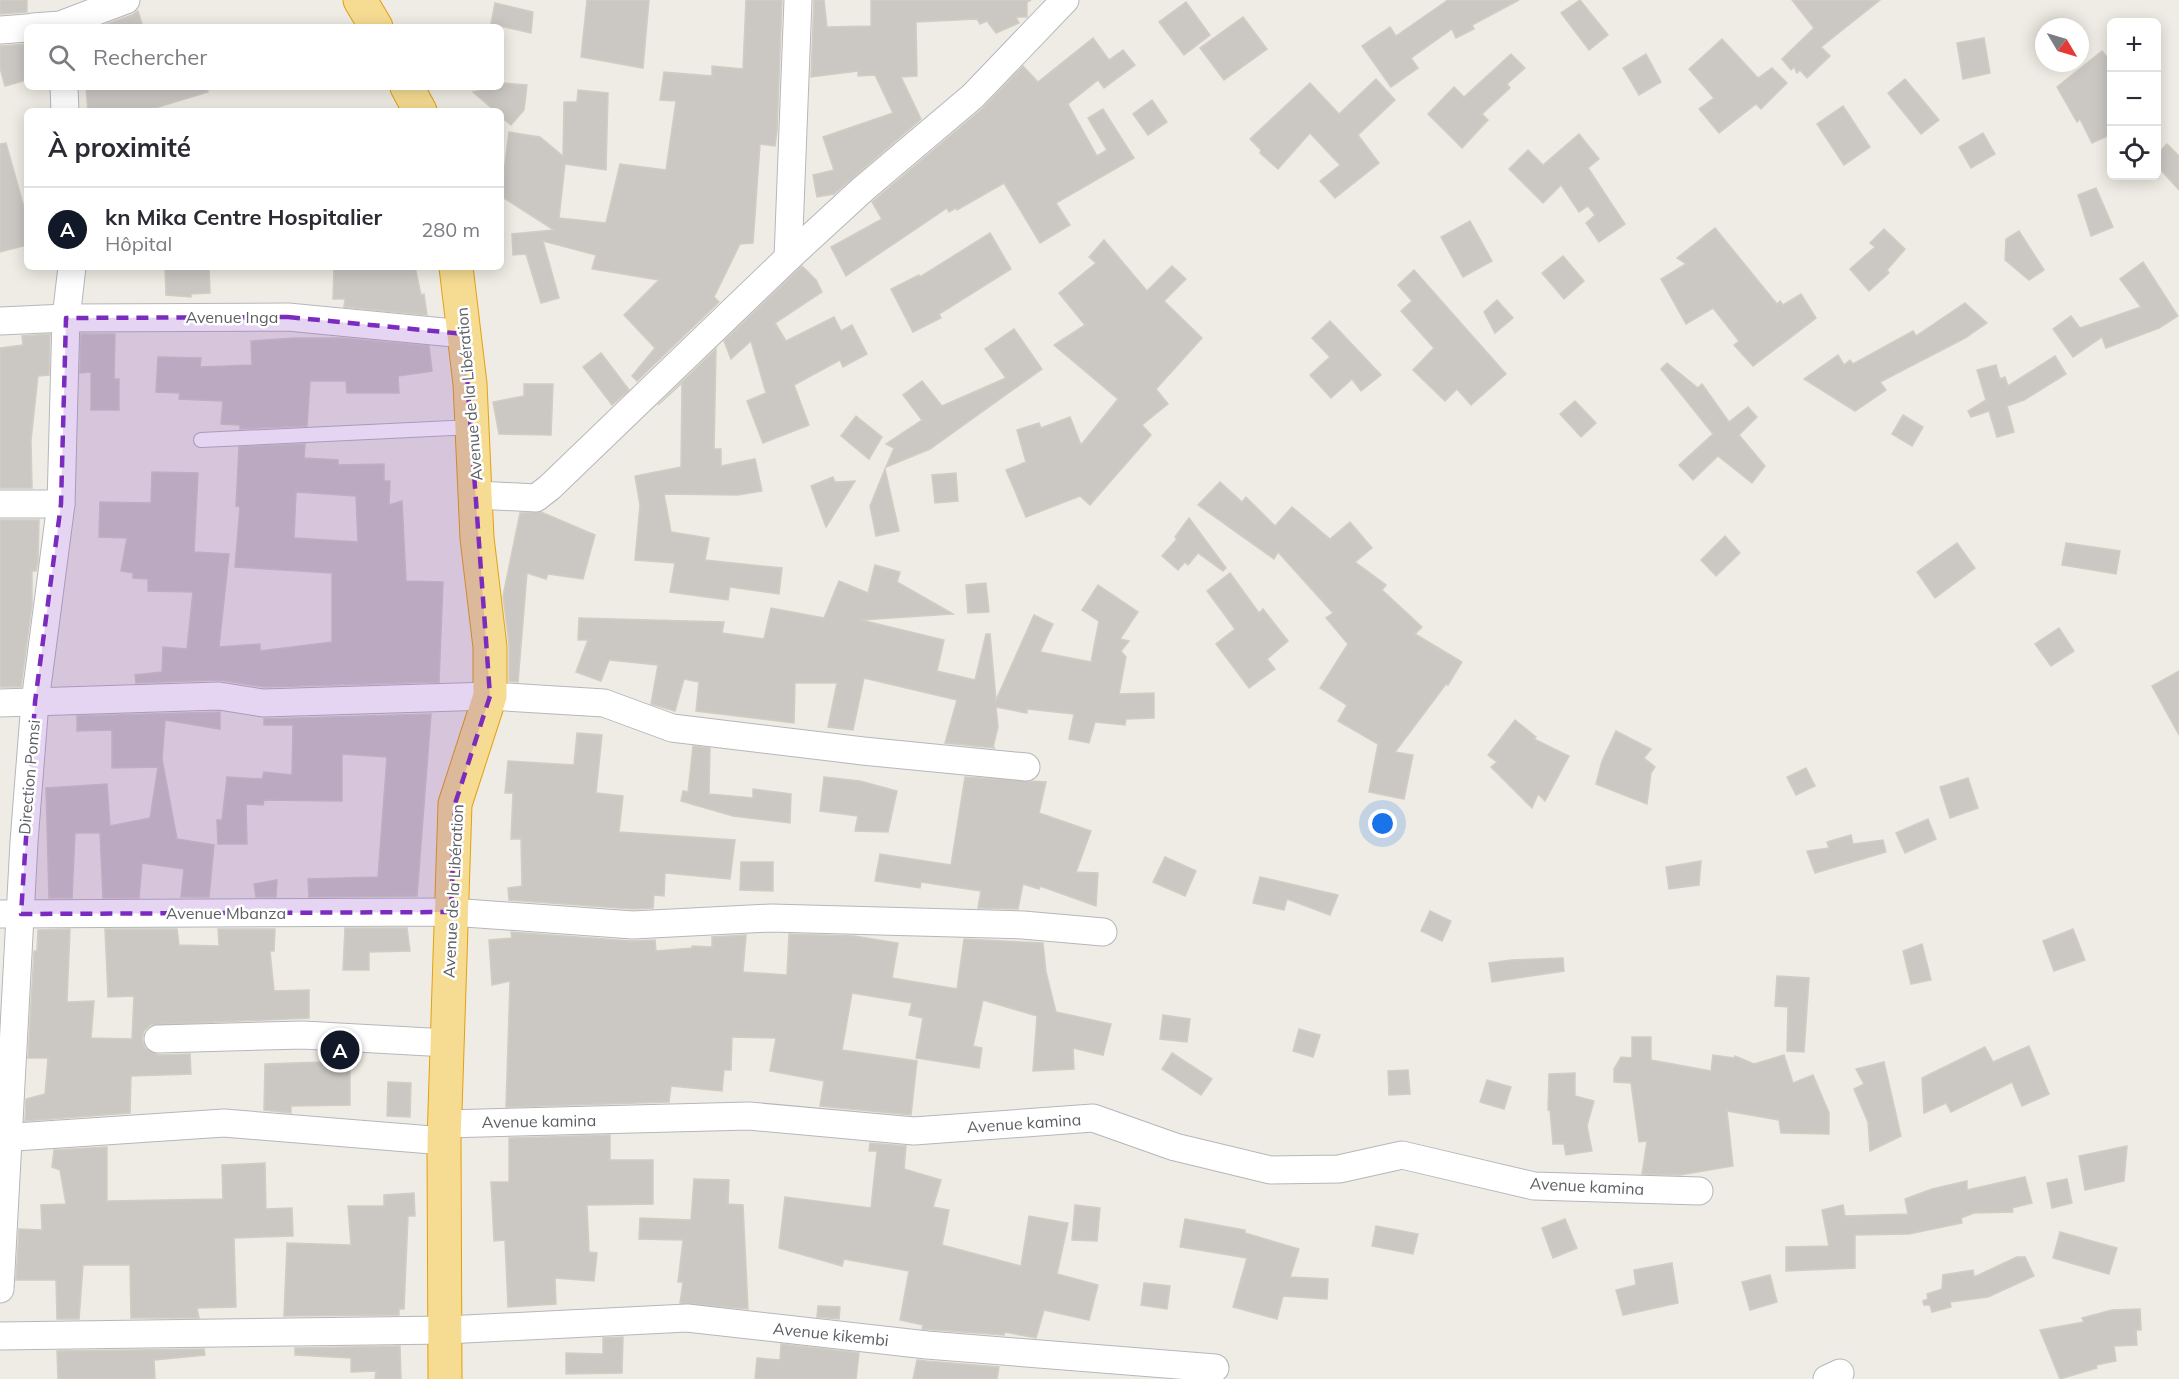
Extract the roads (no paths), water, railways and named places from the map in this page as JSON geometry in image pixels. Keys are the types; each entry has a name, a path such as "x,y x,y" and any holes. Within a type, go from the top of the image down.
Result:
{"highway":[{"path":"360,0 374,24"},
{"path":"409,90 418,108"},
{"name":"Avenue de la Libération","path":"445,1379 445,1132 454,804 490,696 490,647 477,538 473,427 456,270"}],"street":[{"path":"41,24 59,17 126,0"},
{"path":"788,258 798,0"},
{"path":"477,495 536,498 550,488 788,258 863,189 972,96 1065,0"},
{"path":"0,30 24,28"},
{"path":"64,90 65,108"},
{"name":"Direction Pomsi","path":"0,1289 10,914 24,842 35,702 61,504 66,318 72,270"},
{"name":"Avenue Inga","path":"0,321 66,318 288,317 464,334"},
{"path":"0,504 61,504"},
{"path":"0,703 219,696 263,703 490,696 604,703 672,728 872,752 1026,767"},
{"name":"Avenue Mbanza","path":"10,914 451,912 633,925 771,918 1023,925 1103,932"},
{"path":"158,1039 303,1035 447,1043"},
{"name":"Avenue kamina","path":"4,1138 224,1123 445,1132 748,1116 914,1131 1093,1118 1175,1147 1270,1170 1339,1169 1401,1155 1534,1186 1698,1191"},
{"name":"Avenue kikembi","path":"0,1336 446,1330 687,1318 927,1345 1215,1368"}],"lane":[{"path":"201,440 473,427"}],"place":[{"name":"kn Mika Centre Hospitalier","path":"340,1050"}]}
